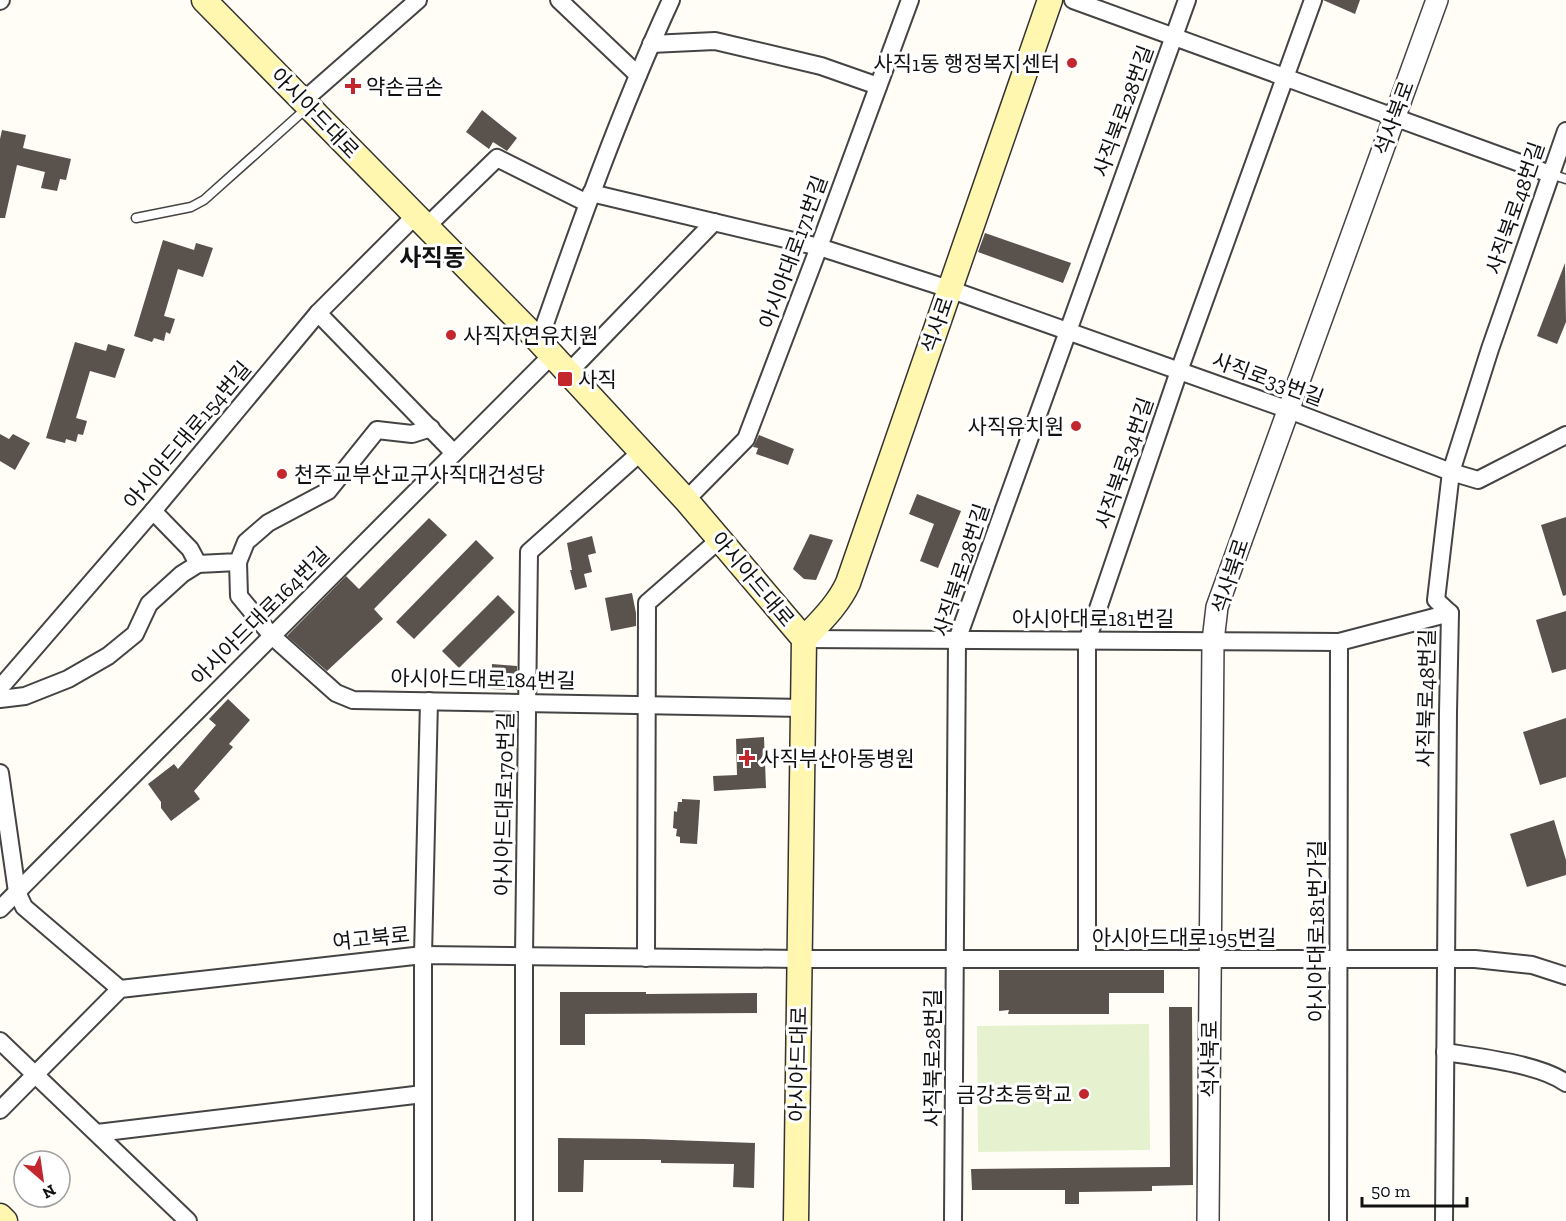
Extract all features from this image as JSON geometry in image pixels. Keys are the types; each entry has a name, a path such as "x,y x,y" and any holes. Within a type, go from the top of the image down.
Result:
{"main road":[{"name":"아시아드대로","path":"204,0 553,356 686,500 804,639 796,1221"},
{"name":"석사로","path":"804,639 830,612 848,583 1050,0"},
{"path":"0,1216 5,1221"}],"street":[{"path":"306,104 418,0"},
{"path":"559,0 638,75"},
{"path":"553,356 589,198 671,0"},
{"name":"아시아대로171번길","path":"686,500 746,439 910,0"},
{"path":"1073,0 1558,176"},
{"name":"사직북로28번길","path":"953,1221 957,640 1187,0"},
{"name":"사직북로34번길","path":"1087,959 1087,641 1179,371 1313,0"},
{"name":"석사북로","path":"1208,1221 1213,641 1217,607 1437,0"},
{"path":"651,44 715,41 821,66 878,86"},
{"name":"사직북로48번길","path":"1444,1221 1450,613 1436,600 1451,472 1490,349 1558,176 1566,130"},
{"name":"사직로33번길","path":"421,221 497,158 589,198 714,222 819,247 949,289 1478,480 1566,435"},
{"name":"아시아드대로154번길","path":"0,688 153,511 318,314 421,221"},
{"name":"아시아드대로164번길","path":"0,909 553,356 714,222"},
{"path":"318,314 454,453"},
{"path":"0,699 25,696 57,683 108,656 135,634 149,604 182,574 198,564 238,562 246,542 268,523 328,491 377,430 412,434 431,429"},
{"name":"아시아드대로170번길","path":"524,1221 524,956 530,552 642,451"},
{"path":"153,511 190,549 198,564"},
{"path":"646,958 647,603 720,539"},
{"name":"아시아드대로184번길","path":"238,562 239,596 272,636 336,693 353,699 803,708"},
{"name":"아시아대로181번길","path":"804,639 1339,642 1450,613"},
{"name":"아시아대로181번가길","path":"1338,1221 1339,642"},
{"path":"423,1221 423,955 429,701"},
{"path":"0,773 17,892 24,907 120,989 0,1110"},
{"name":"여고북로","path":"120,989 423,955 799,959"},
{"name":"아시아드대로195번길","path":"799,959 1446,959 1532,965 1566,976"},
{"path":"0,1041 188,1221"},
{"path":"1445,1052 1490,1058 1562,1075"},
{"path":"97,1133 423,1094"}],"lane":[{"path":"136,218 191,207 204,200 306,104"}],"green space":[{"path":"1149,1024 1150,1150 978,1152 977,1026"}],"building":[{"path":"1323,0 1360,0 1355,14"},
{"path":"482,110 517,138 507,151 493,142 489,149 466,132"},
{"path":"2,130 26,135 23,148 71,159 66,180 60,179 57,191 41,188 45,172 17,165 5,218 0,218"},
{"path":"985,233 1071,263 1063,283 978,252"},
{"path":"163,240 194,250 196,243 213,248 203,277 178,269 164,316 175,319 170,334 166,332 164,341 154,338 152,342 134,336"},
{"path":"1565,263 1566,322 1557,344 1537,336"},
{"path":"75,342 106,351 108,344 125,349 115,378 90,371 76,418 87,421 83,435 78,434 76,442 66,439 65,443 46,438"},
{"path":"0,434 9,439 13,434 30,443 15,470 0,461"},
{"path":"759,435 794,449 788,465 756,454 758,448 753,447"},
{"path":"917,494 961,511 938,568 920,561 934,524 909,514"},
{"path":"1566,517 1566,595 1563,596 1541,525"},
{"path":"429,518 447,535 374,609 383,619 327,671 287,636 346,576 359,589"},
{"path":"810,534 833,540 816,580 804,579 793,569"},
{"path":"592,536 596,553 588,555 592,572 584,574 587,587 575,590 567,543"},
{"path":"476,540 494,558 414,639 396,622"},
{"path":"632,593 636,626 611,631 605,598"},
{"path":"498,595 515,612 459,668 442,651"},
{"path":"1566,611 1566,669 1552,673 1536,620"},
{"path":"492,664 517,666 517,690 491,689"},
{"path":"228,699 250,720 229,744 233,747 194,791 200,799 171,821 148,784 174,764 178,769 216,725 209,719"},
{"path":"1566,718 1566,777 1540,785 1523,732"},
{"path":"764,737 766,788 714,791 713,776 737,775 736,739"},
{"path":"682,799 700,800 697,844 680,843 680,837 676,836 677,829 673,828 674,811 677,812 678,802 682,802"},
{"path":"1554,820 1566,860 1566,875 1527,887 1510,834"},
{"path":"999,970 1164,970 1164,993 1109,993 1109,1014 1008,1014 1009,1010 999,1011"},
{"path":"560,992 757,993 757,1013 585,1014 585,1045 560,1045"},
{"path":"1169,1007 1192,1007 1193,1185 1152,1186 1152,1191 1079,1192 1079,1204 1065,1204 1065,1190 972,1190 971,1169 1170,1167"},
{"path":"558,1138 755,1143 754,1188 733,1187 734,1164 661,1163 661,1160 584,1160 583,1192 558,1192"}],"place":[{"name":"사직1동 행정복지센터","path":"1072,63"},
{"name":"약손금손","path":"353,86"},
{"name":"사직자연유치원","path":"451,335"},
{"name":"사직","path":"565,379"},
{"name":"사직유치원","path":"1076,426"},
{"name":"천주교부산교구사직대건성당","path":"282,474"},
{"name":"사직부산아동병원","path":"747,758"},
{"name":"금강초등학교","path":"1084,1094"}],"district":[{"name":"사직동","path":"432,257"}]}
